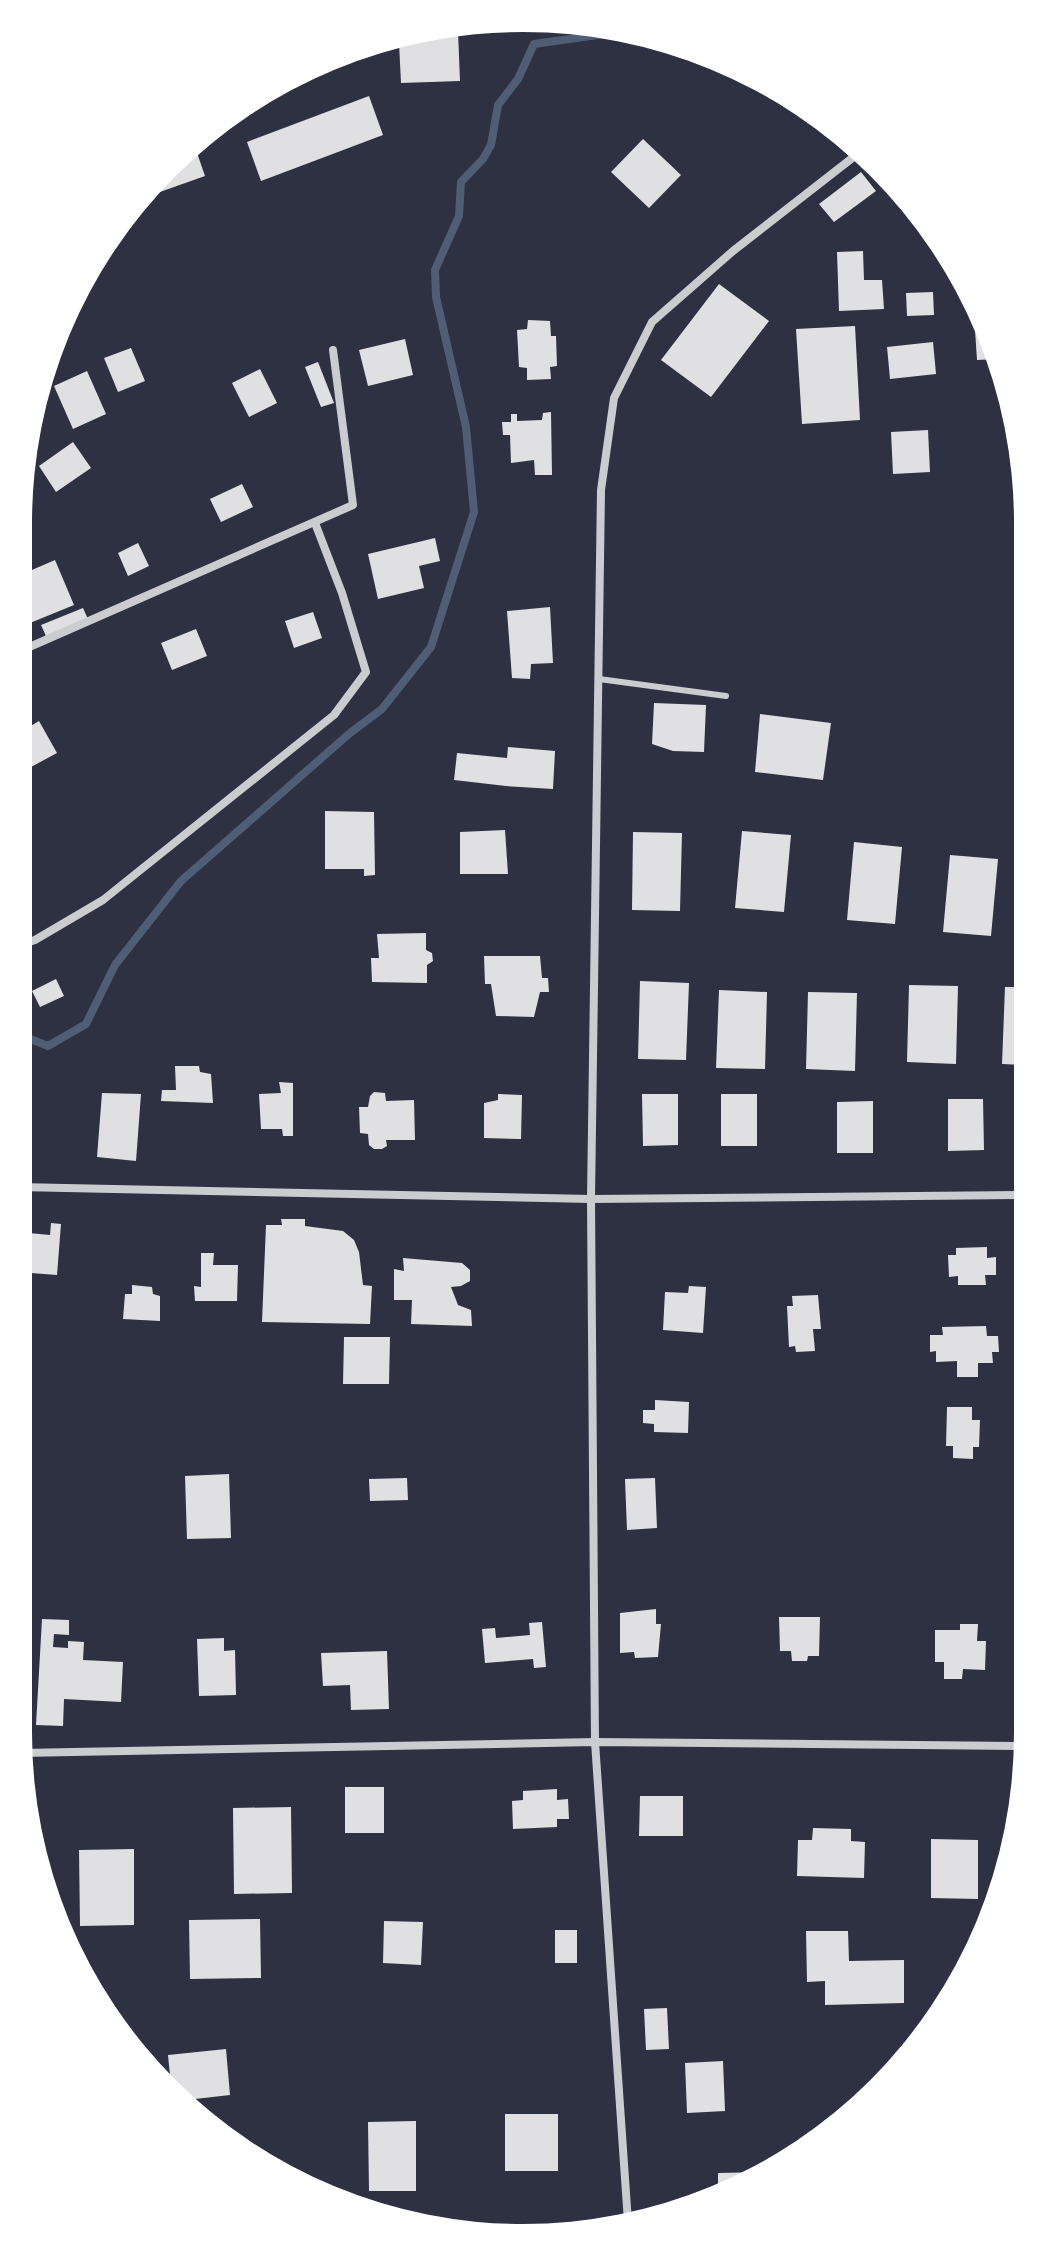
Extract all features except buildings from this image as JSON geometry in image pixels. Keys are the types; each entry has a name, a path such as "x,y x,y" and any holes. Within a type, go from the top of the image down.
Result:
{"street":[{"path":"627,2213 595,1742 591,1199 601,490 614,398 652,322 733,251 852,158"},
{"path":"32,646 353,505 333,350"},
{"path":"32,941 103,900 334,715 366,672 342,593 315,523"},
{"path":"32,1187 591,1199 1014,1195"},
{"path":"33,1753 595,1742 1014,1746"}],"lane":[{"path":"599,679 726,696"}],"waterway":[{"path":"32,1040 48,1046 86,1024 115,965 181,881 350,733 382,709 431,647 474,512 466,427 436,297 435,270 459,216 461,182 483,159 491,145 498,105 518,79 534,44 589,36"}]}
